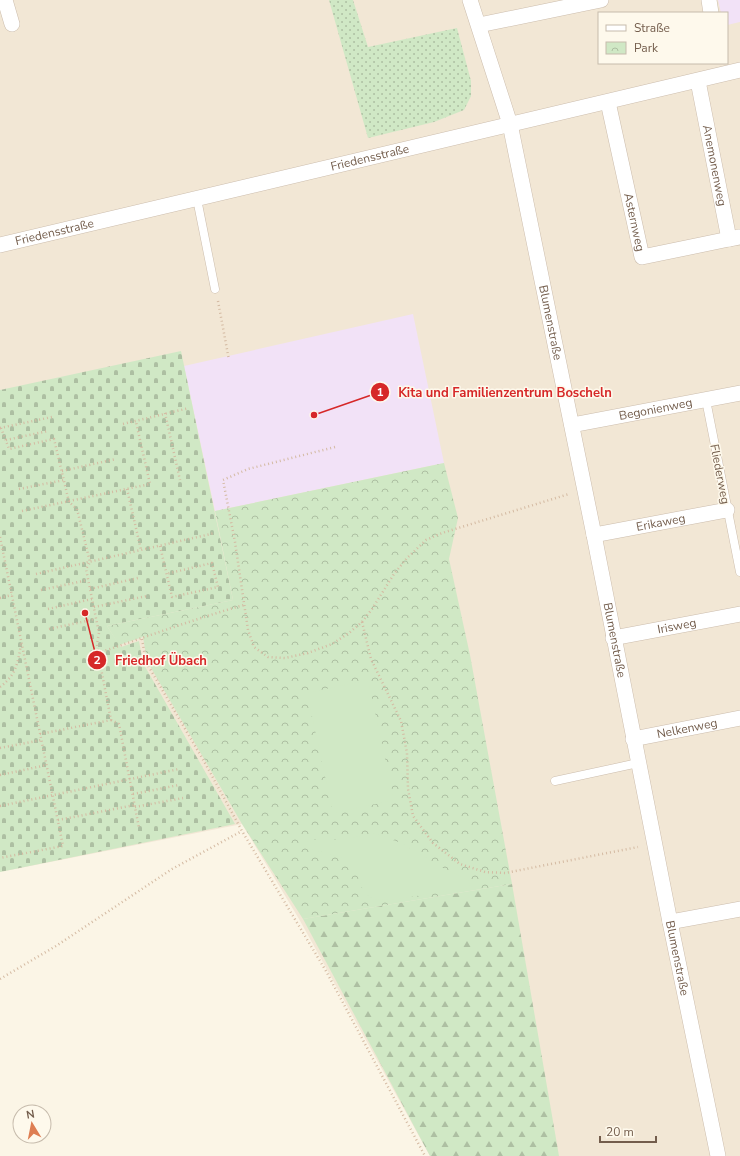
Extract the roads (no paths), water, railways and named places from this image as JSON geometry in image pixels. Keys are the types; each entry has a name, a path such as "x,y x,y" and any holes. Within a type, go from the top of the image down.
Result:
{"street":[{"path":"5,0 12,24"},
{"name":"Blumenstraße","path":"470,0 510,124 572,425 633,739 718,1156"},
{"path":"479,26 601,0"},
{"path":"709,0 711,12"},
{"name":"Friedensstraße","path":"0,245 698,81 723,68 740,70"},
{"name":"Anemonenweg","path":"698,81 735,238"},
{"name":"Asternweg","path":"608,102 642,256 735,238"},
{"name":"Begonienweg","path":"572,425 740,393"},
{"name":"Erikaweg","path":"594,535 727,510"},
{"name":"Irisweg","path":"613,638 740,614"},
{"name":"Nelkenweg","path":"633,739 740,718"},
{"path":"670,922 740,909"}],"lane":[{"path":"197,198 215,289"},
{"name":"Fliederweg","path":"706,400 740,572"},
{"path":"555,781 638,763"}],"place":[{"name":"Kita und Familienzentrum Boscheln","path":"314,415"},
{"name":"Friedhof Übach","path":"85,613"}]}
